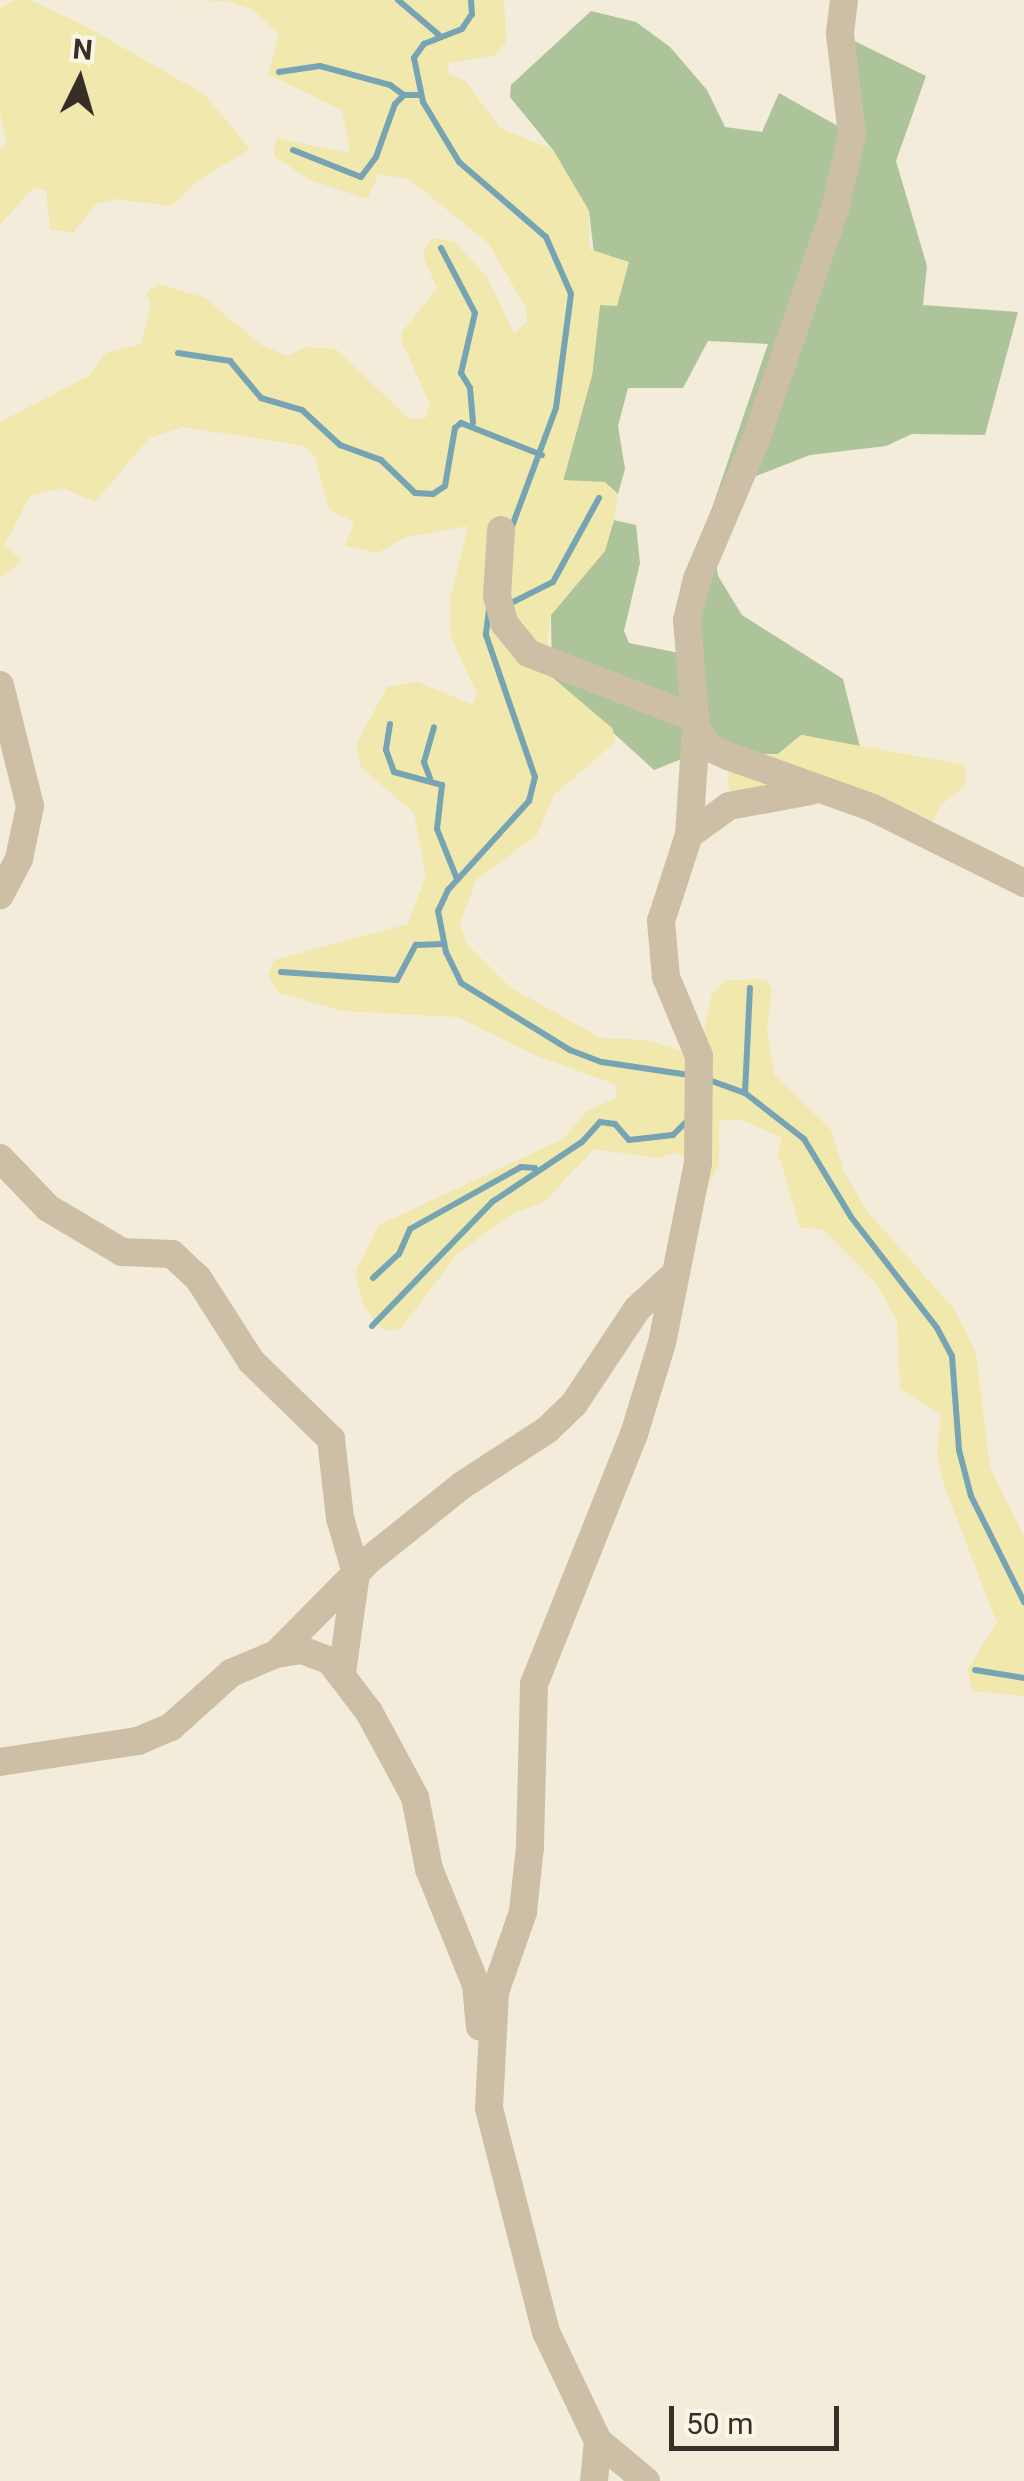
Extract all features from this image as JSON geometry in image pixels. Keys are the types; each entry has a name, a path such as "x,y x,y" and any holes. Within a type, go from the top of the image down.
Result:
{"street":[{"path":"489,2108 496,1992 523,1912 530,1848 534,1684 634,1434 675,1274 698,1163 703,1096 699,1056 683,1030 666,977 661,921 689,835 695,724 687,620 697,579 756,440 835,209 852,134 840,34 844,0"},
{"path":"501,530 498,596 504,623 528,652 695,724 710,748 942,838 1024,882"},
{"path":"0,685 30,806 18,859 0,894"},
{"path":"689,835 729,806 758,796 822,790"},
{"path":"0,1158 48,1208 122,1252 172,1254 198,1278 250,1361 331,1439 340,1518 356,1573 342,1672"},
{"path":"276,1654 356,1573 462,1486 547,1430 574,1404 637,1308 675,1274"},
{"path":"0,1762 138,1741 170,1727 231,1672 276,1654 319,1654 342,1672 415,1798 429,1869 476,1984 489,2108 546,2332 598,2441 646,2481"},
{"path":"594,2481 598,2441"}],"green space":[{"path":"591,11 636,22 670,47 707,90 725,127 762,132 779,93 852,134 840,34 926,76 896,161 927,266 923,305 1018,312 985,435 912,434 886,446 810,455 738,483 713,541 718,576 742,615 843,679 860,747 802,735 778,754 694,754 654,770 552,677 551,615 604,551 614,520 636,525 640,563 624,631 629,643 689,655 695,558 768,344 708,341 683,388 628,388 618,426 625,469 618,494 604,482 563,481 592,375 600,304 589,211 553,150 510,97 511,85"}],"sand":[{"path":"15,0 30,0 87,27 204,94 250,149 196,182 172,206 116,199 96,204 73,233 50,229 46,190 34,188 0,224 0,149 7,142 0,114 0,8"},
{"path":"172,0 504,0 506,42 495,55 449,63 448,73 466,82 500,128 553,150 589,211 589,249 629,262 617,306 600,305 592,375 563,480 605,482 618,494 614,520 605,551 551,615 547,638 552,677 612,728 616,741 554,795 537,835 476,880 460,924 467,944 511,988 601,1038 647,1040 699,1056 712,993 726,980 766,979 772,989 767,1030 774,1074 831,1130 845,1174 868,1212 954,1309 976,1353 990,1468 1024,1536 1024,1696 972,1691 968,1669 997,1623 944,1485 937,1455 941,1414 900,1389 897,1321 876,1283 822,1229 800,1228 778,1153 782,1138 740,1119 719,1121 719,1163 704,1197 697,1163 675,1153 658,1158 594,1149 544,1202 516,1212 459,1252 401,1328 384,1331 363,1305 355,1272 379,1225 563,1139 587,1111 616,1098 617,1085 537,1056 458,1017 343,1011 279,993 268,975 274,960 408,924 426,876 414,813 361,767 356,745 387,687 418,682 473,705 477,694 451,637 450,599 468,526 406,537 378,553 345,546 354,522 329,510 315,457 305,446 183,427 149,438 95,502 63,488 30,496 4,546 23,560 0,578 0,422 89,376 106,353 141,344 151,304 146,293 158,284 205,298 261,345 287,356 306,347 336,349 408,418 425,419 430,404 402,342 402,332 437,288 423,256 426,245 434,238 455,242 487,277 514,333 527,322 526,308 488,243 409,179 379,174 367,199 310,180 274,156 276,138 350,153 342,110 268,74 279,34 252,9 227,1"},
{"path":"801,735 965,765 965,786 941,805 927,832 822,790 729,806 728,756 778,754"}],"waterway":[{"path":"398,0 439,35"},
{"path":"471,0 472,14 462,29 424,44 414,58 423,102 459,162 546,237 571,294 556,408 511,529"},
{"path":"279,72 320,66 390,85 404,95"},
{"path":"293,150 361,177 376,157 395,104 404,95 421,95"},
{"path":"441,248 475,313 461,373 470,388 473,423"},
{"path":"178,353 230,361 261,398 302,410 340,445 381,460 415,493 433,494 445,486 455,428 461,423 542,455"},
{"path":"507,605 553,582 599,498"},
{"path":"489,609 486,635 535,777 529,801 448,890 438,911 446,952 461,983 570,1050 602,1062 689,1075"},
{"path":"390,724 386,750 394,772 442,785 437,829 457,879"},
{"path":"430,778 424,762 434,727"},
{"path":"281,972 397,980 416,945 443,944"},
{"path":"745,1093 750,988"},
{"path":"706,1079 745,1093 804,1139 851,1217 937,1328 952,1356 959,1450 971,1496 1024,1602"},
{"path":"372,1326 492,1202 582,1142 600,1122 615,1124 629,1140 673,1135 686,1122"},
{"path":"373,1278 399,1254 410,1229 521,1167 535,1168"},
{"path":"975,1670 1024,1678"}]}
